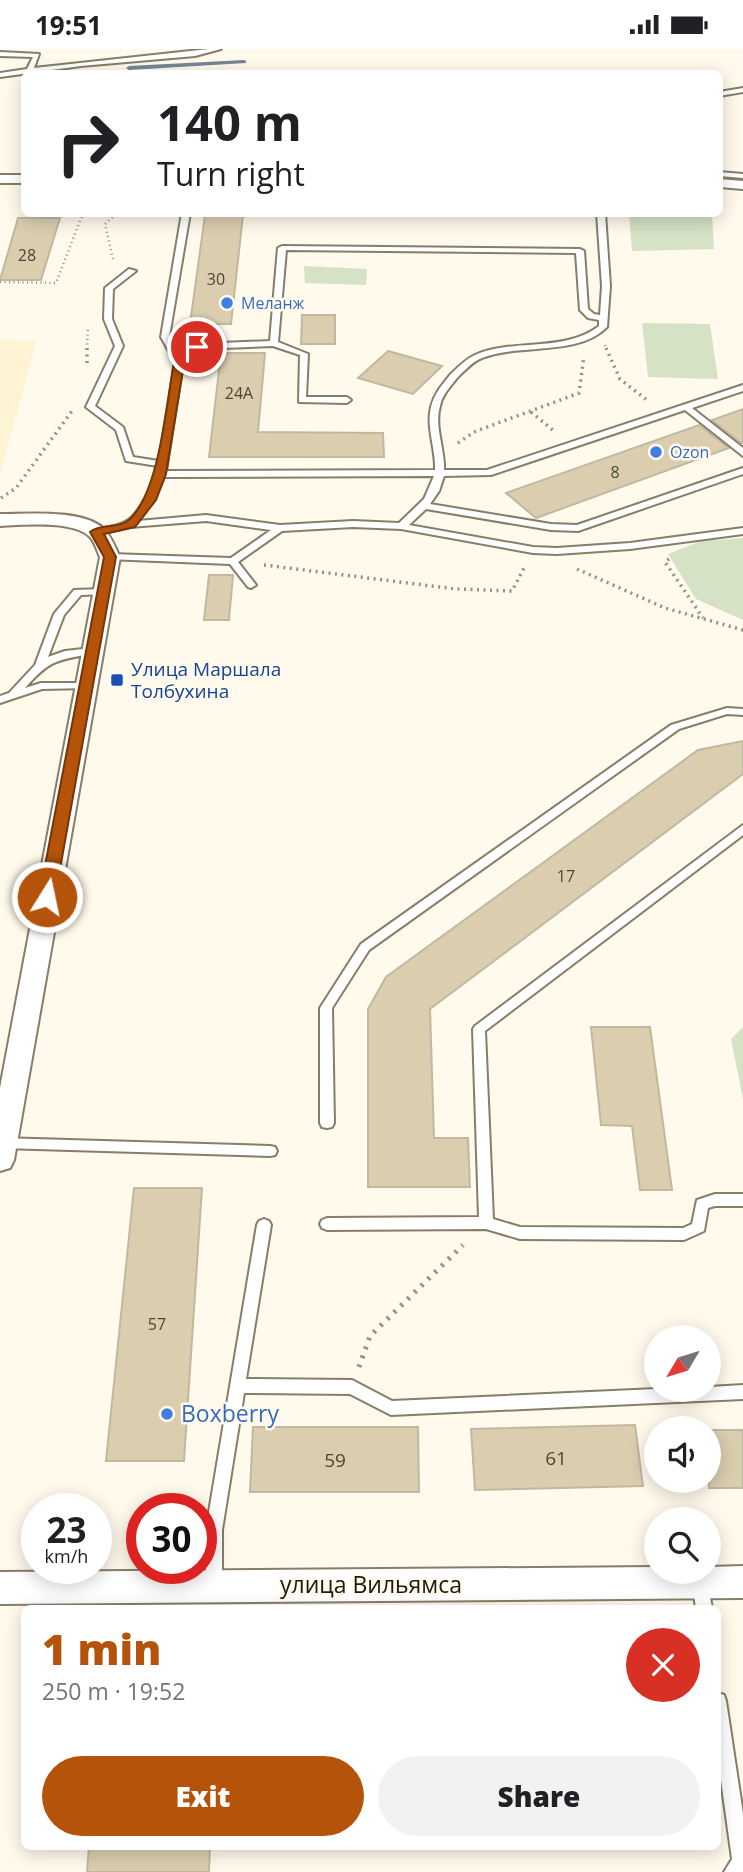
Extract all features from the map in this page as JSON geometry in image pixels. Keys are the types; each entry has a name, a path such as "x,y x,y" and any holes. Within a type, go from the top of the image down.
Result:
{"street":[{"path":"0,179 21,179"},
{"path":"723,183 743,185"},
{"path":"0,520 49,520 81,525 96,532 110,557 7,1080 1,1151"},
{"name":"улица Вильямса","path":"0,1588 215,1586 702,1595 743,1581"}],"lane":[{"path":"147,59 153,49"},
{"path":"40,70 218,49"},
{"path":"0,54 40,52"},
{"path":"31,70 40,52"},
{"path":"0,75 21,72"},
{"path":"723,93 743,90"},
{"path":"723,174 743,176"},
{"path":"130,524 149,500 161,469 179,362 164,337 185,217"},
{"path":"401,526 425,506 435,490 439,474 433,408 440,390 478,356 587,337 599,331 604,318 606,286 601,217"},
{"path":"274,343 282,248 580,251 584,310 591,316 604,318"},
{"path":"132,271 109,288 108,319 119,346 90,407 120,429 129,459 161,469 488,473 743,388"},
{"path":"179,362 197,347 274,343 304,354 302,400 347,400"},
{"path":"686,407 743,453"},
{"path":"425,506 551,527 578,527 743,471"},
{"path":"96,532 130,524 206,518 280,528 353,524 401,526 533,550 587,551 743,531"},
{"path":"110,557 233,561 280,528"},
{"path":"233,561 250,585"},
{"path":"13,695 40,664 59,614 71,600 78,592 103,592"},
{"path":"40,664 64,653 92,651"},
{"path":"0,700 41,686 86,686"},
{"path":"327,1123 326,1008 365,947 675,727 727,711 743,712"},
{"path":"486,1223 479,1029 743,829"},
{"path":"1,1151 270,1151"},
{"path":"327,1224 486,1223 520,1233 684,1234 699,1227 702,1204 715,1200 743,1200"},
{"path":"215,1586 214,1530 264,1225"},
{"path":"238,1386 352,1387 391,1408 743,1392"},
{"path":"721,1723 741,1861 733,1872"}],"path":[{"path":"0,282 56,283 81,217"},
{"path":"106,267 114,258 105,224 113,217"},
{"path":"86,372 88,321"},
{"path":"438,458 474,432 579,393 584,355 599,331"},
{"path":"599,331 620,379 665,414"},
{"path":"0,499 16,488 75,407"},
{"path":"530,411 571,445"},
{"path":"233,561 456,589 512,591 533,550 665,608 743,630"},
{"path":"352,1387 370,1336 486,1223"}],"shaded area":[{"path":"0,340 36,341 0,476"}],"green space":[{"path":"629,217 712,217 714,249 632,251"},
{"path":"304,266 367,269 366,285 305,283"},
{"path":"642,323 710,324 718,379 648,377"},
{"path":"743,538 743,620 696,599 668,554 701,541"},
{"path":"743,1027 743,1099 731,1039"}],"building":[{"path":"205,217 243,217 231,324 190,324"},
{"path":"18,218 60,218 41,280 0,280"},
{"path":"302,315 335,315 335,344 301,344"},
{"path":"388,351 442,366 413,394 358,378"},
{"path":"221,353 265,353 258,432 383,433 384,457 209,457"},
{"path":"743,409 743,443 741,443 712,420"},
{"path":"699,425 729,448 536,518 506,493"},
{"path":"209,575 233,575 229,620 204,620"},
{"path":"743,741 743,774 430,1009 434,1138 468,1138 470,1187 368,1187 368,1009 386,977 698,750"},
{"path":"591,1027 650,1027 672,1190 640,1190 632,1126 601,1125"},
{"path":"134,1188 202,1188 184,1461 106,1461"},
{"path":"635,1425 643,1486 475,1490 471,1429"},
{"path":"253,1427 418,1427 419,1492 250,1492"},
{"path":"721,1430 743,1430 743,1488 721,1488"},
{"path":"89,1850 210,1850 209,1872 87,1872"}],"waterway":[{"path":"129,68 244,62"}],"place":[{"name":"Меланж","path":"227,303"},
{"name":"Ozon","path":"656,452"},
{"name":"Улица Маршала Толбухина","path":"117,680"},
{"name":"Boxberry","path":"167,1414"}],"route":[{"path":"47,897 110,557 96,532 130,524 149,500 160,474 179,362 197,347"}]}
